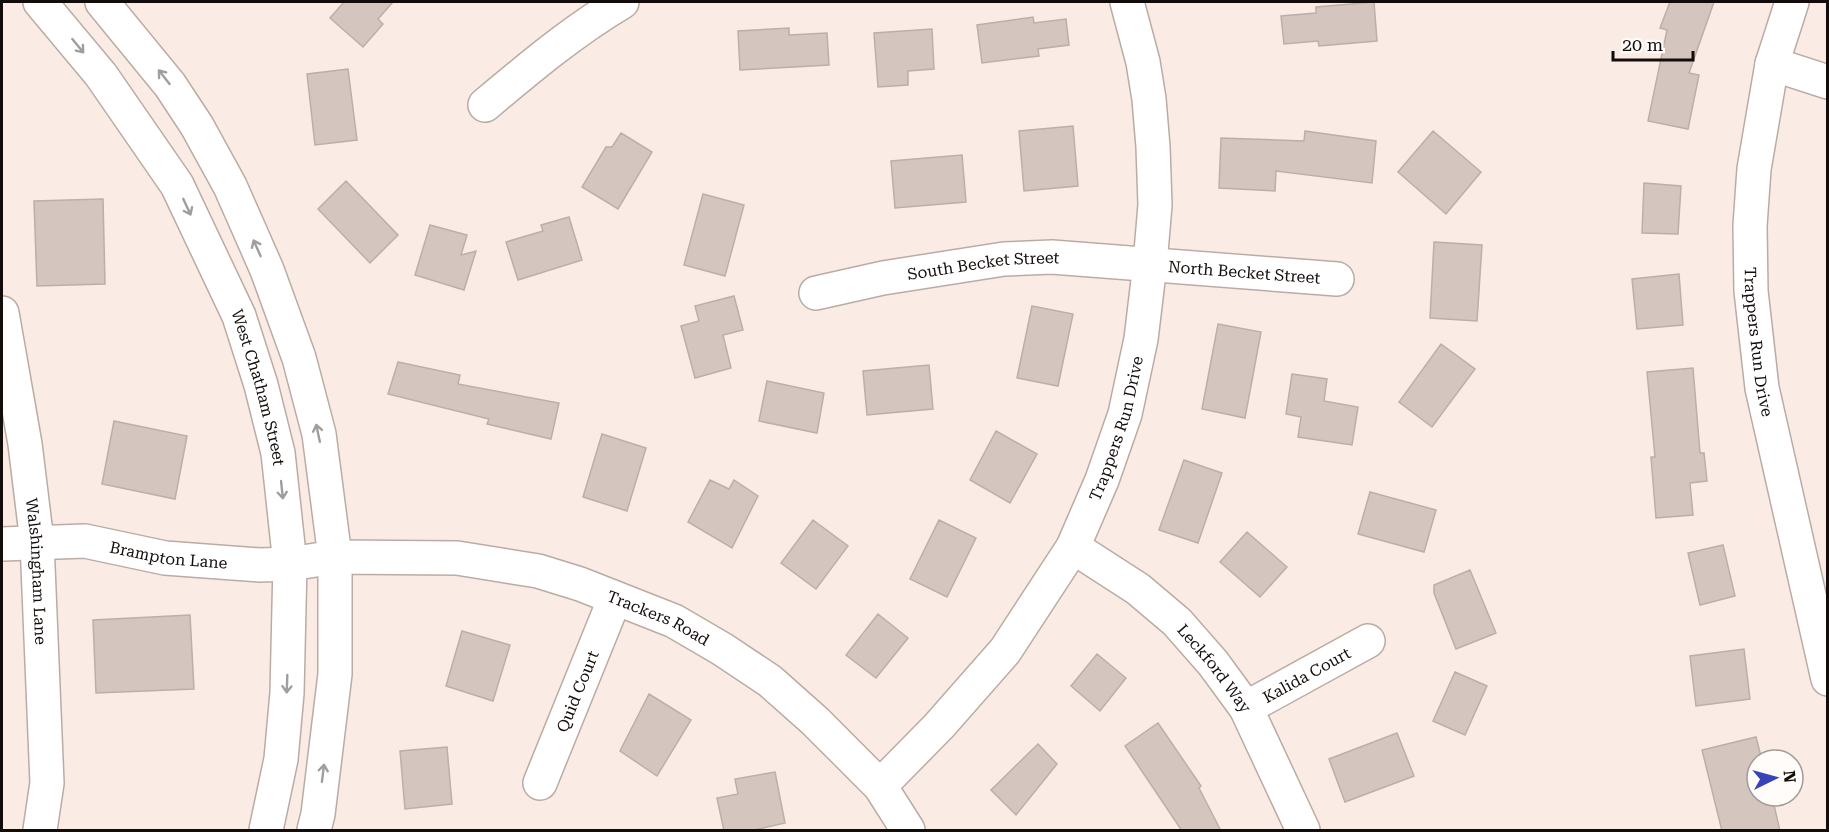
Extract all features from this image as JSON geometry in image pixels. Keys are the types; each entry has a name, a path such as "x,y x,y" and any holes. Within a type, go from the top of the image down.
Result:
{"street":[{"name":"West Chatham Street","path":"40,2 101,75 177,184 239,316 261,385 278,453 290,564 287,693 280,759 266,831"},
{"path":"102,2 170,85 197,126 230,186 267,270 299,358 319,434 335,556 335,674 314,831"},
{"path":"485,105 526,70 622,2"},
{"name":"Trappers Run Drive","path":"880,786 939,726 1005,651 1073,547 1102,480 1125,414 1141,339 1155,205 1154,147 1143,62 1127,2"},
{"name":"Trappers Run Drive","path":"1792,2 1772,64 1755,170 1750,226 1753,310 1762,388 1827,679"},
{"path":"1772,64 1827,82"},
{"name":"South Becket Street","path":"816,293 883,278 1004,259 1052,257 1150,264"},
{"name":"North Becket Street","path":"1150,264 1337,279"},
{"name":"Walshingham Lane","path":"2,313 25,444 38,542 47,783 40,831"},
{"name":"Brampton Lane","path":"2,544 85,542 165,558 260,565 290,564 335,556"},
{"name":"Leckford Way","path":"1073,547 1138,589 1177,622 1213,663 1246,708 1303,831"},
{"name":"Trackers Road","path":"335,556 457,558 498,563 538,571 580,584 674,621 722,648 770,681 880,786 908,831"},
{"name":"Quid Court","path":"540,783 615,598"},
{"name":"Kalida Court","path":"1246,708 1368,641"}],"building":[{"path":"344,2 393,2 378,19 383,24 363,47 330,18"},
{"path":"1374,2 1377,41 1319,46 1318,41 1284,44 1281,16 1316,13 1316,7"},
{"path":"1670,2 1714,2 1689,73 1699,75 1688,129 1648,121 1667,30 1660,28"},
{"path":"1033,17 1034,23 1066,19 1069,45 1038,49 1039,56 982,63 977,25"},
{"path":"789,28 789,35 827,33 829,65 740,70 738,31"},
{"path":"932,29 934,69 908,71 908,85 878,87 874,33"},
{"path":"348,69 357,140 315,145 307,74"},
{"path":"1073,126 1078,186 1024,191 1019,131"},
{"path":"1305,131 1376,141 1372,183 1276,171 1275,191 1219,188 1221,138 1304,141"},
{"path":"1433,131 1481,172 1446,214 1398,172"},
{"path":"621,133 652,152 618,209 582,187 606,147 612,147"},
{"path":"962,155 966,202 895,208 891,161"},
{"path":"346,181 398,235 370,263 318,209"},
{"path":"1644,183 1681,186 1678,234 1642,233"},
{"path":"703,194 744,205 725,276 684,265"},
{"path":"103,199 105,284 37,286 34,201"},
{"path":"569,217 582,260 518,280 506,242 543,231 541,225"},
{"path":"430,225 467,235 461,255 476,251 464,290 415,275"},
{"path":"1434,242 1482,245 1477,321 1430,318"},
{"path":"1679,274 1683,325 1637,329 1632,279"},
{"path":"734,296 743,330 723,335 731,368 695,378 681,326 699,321 695,306"},
{"path":"1032,306 1073,314 1058,386 1017,378"},
{"path":"1218,324 1261,332 1245,418 1202,409"},
{"path":"1441,344 1475,369 1432,427 1399,402"},
{"path":"398,362 460,375 458,384 559,403 551,439 487,424 489,419 388,394"},
{"path":"929,365 933,409 867,415 863,371"},
{"path":"1693,368 1700,453 1704,453 1707,481 1690,483 1693,515 1656,518 1651,457 1655,457 1647,372"},
{"path":"1292,374 1327,379 1324,401 1358,407 1352,445 1298,437 1301,417 1286,414"},
{"path":"767,381 824,393 817,433 759,421"},
{"path":"114,421 187,436 175,499 102,484"},
{"path":"996,431 1037,454 1010,503 970,480"},
{"path":"602,434 646,448 627,511 583,497"},
{"path":"1184,460 1222,473 1198,543 1159,530"},
{"path":"710,480 729,489 734,480 758,496 732,548 688,522"},
{"path":"1370,492 1436,510 1424,552 1358,534"},
{"path":"813,520 848,546 816,589 781,563"},
{"path":"939,520 976,538 947,597 910,579"},
{"path":"1247,532 1287,567 1260,597 1220,562"},
{"path":"1723,545 1735,596 1700,605 1688,553"},
{"path":"1470,570 1496,633 1456,649 1434,593 1434,585"},
{"path":"878,614 908,638 876,678 846,655"},
{"path":"190,615 194,689 96,693 93,620"},
{"path":"462,631 510,645 493,701 446,686"},
{"path":"1744,649 1750,699 1696,706 1690,656"},
{"path":"1097,654 1126,678 1100,711 1071,686"},
{"path":"1455,672 1487,686 1465,735 1433,721"},
{"path":"649,694 691,720 657,776 620,751"},
{"path":"1158,723 1201,786 1199,788 1221,831 1182,831 1125,746"},
{"path":"1397,733 1414,776 1345,802 1329,759"},
{"path":"1756,737 1759,748 1745,748 1745,808 1775,808 1780,831 1722,831 1702,750"},
{"path":"1038,744 1057,764 1016,815 991,790"},
{"path":"447,747 452,804 405,809 400,751"},
{"path":"775,772 785,823 750,831 724,831 717,798 738,794 735,779"}]}
